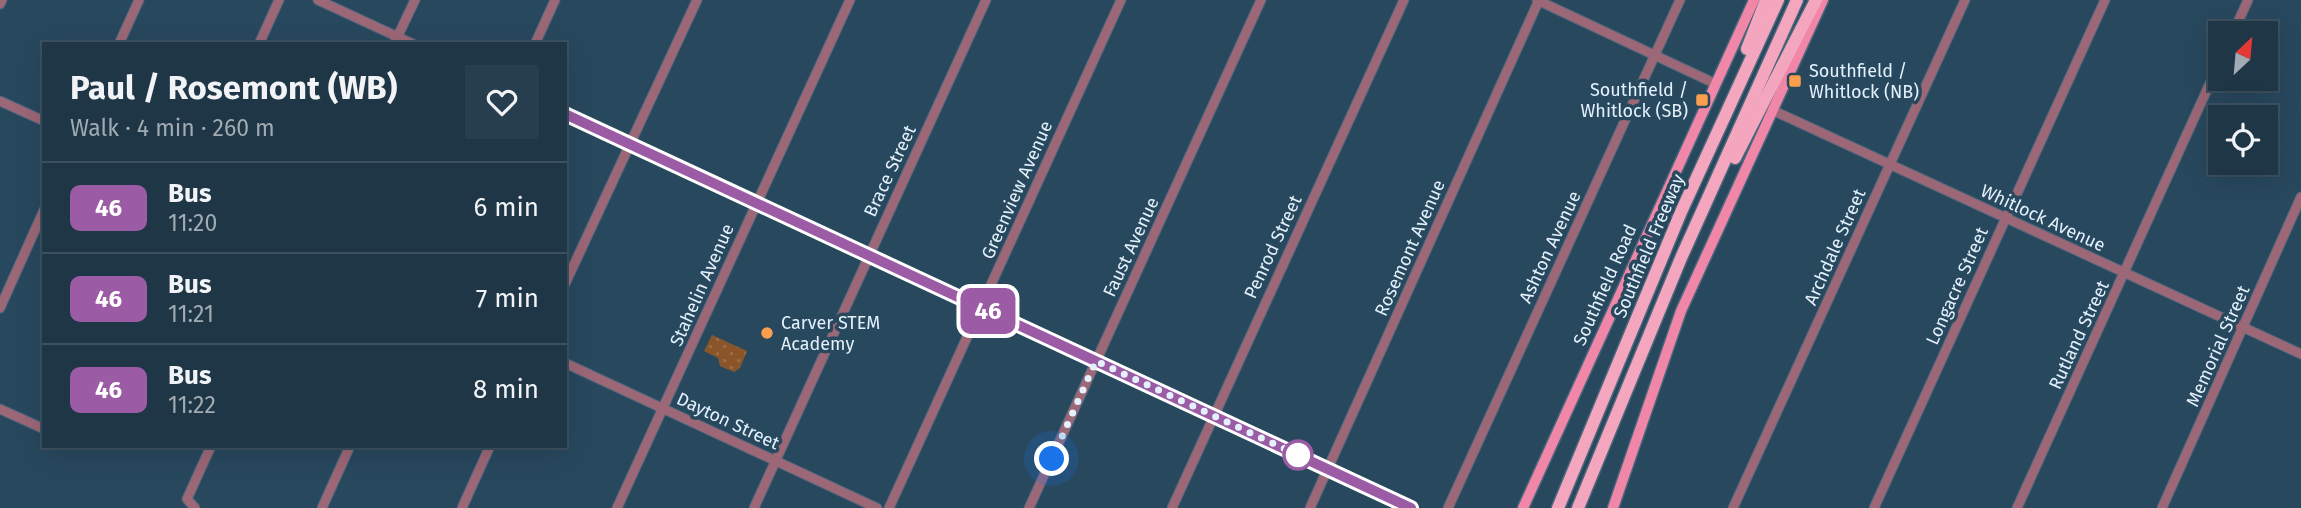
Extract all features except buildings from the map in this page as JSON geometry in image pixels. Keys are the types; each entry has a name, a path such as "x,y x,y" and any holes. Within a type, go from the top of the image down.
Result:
{"highway":[{"path":"1705,159 1766,0"},
{"name":"Southfield Freeway","path":"1558,508 1705,159 1778,0"},
{"name":"Southfield Freeway","path":"1578,508 1707,202 1797,0"},
{"path":"1707,202 1727,173 1816,0"}],"main road":[{"name":"Southfield Road","path":"1523,508 1754,0"},
{"path":"1613,508 1681,311 1823,0"}],"street":[{"path":"120,42 139,0"},
{"path":"260,42 279,0"},
{"path":"318,0 396,40 415,0"},
{"path":"536,42 555,0"},
{"path":"567,280 697,0"},
{"name":"Stahelin Avenue","path":"617,508 850,0"},
{"name":"Brace Street","path":"754,508 986,0"},
{"name":"Greenview Avenue","path":"889,508 1121,0"},
{"name":"Faust Avenue","path":"1029,508 1261,0"},
{"name":"Penrod Street","path":"1172,508 1404,0"},
{"path":"1538,0 1716,84"},
{"name":"Rosemont Avenue","path":"1310,508 1538,0"},
{"name":"Ashton Avenue","path":"1448,508 1680,0"},
{"name":"Archdale Street","path":"1733,508 1965,0"},
{"name":"Longacre Street","path":"1874,508 2105,0"},
{"path":"2238,21 2248,0"},
{"name":"Rutland Street","path":"2017,508 2208,89"},
{"path":"0,101 42,120"},
{"name":"Whitlock Avenue","path":"1772,110 2301,354"},
{"path":"567,115 1412,508"},
{"name":"Memorial Street","path":"2162,508 2301,197"},
{"path":"0,307 42,214"},
{"name":"Dayton Street","path":"567,364 877,508"},
{"path":"0,410 42,428"},
{"path":"194,508 187,499 210,448"},
{"path":"322,508 350,448"},
{"path":"462,508 489,448"}],"shaded area":[{"path":"712,335 747,351 740,368 734,372 720,366 718,358 704,351"}],"bus line":[{"name":"46","path":"567,115 1411,508"}],"place":[{"name":"Southfield / Whitlock (NB)","path":"1795,81"},
{"name":"Southfield / Whitlock (SB)","path":"1702,100"},
{"name":"Carver STEM Academy","path":"767,333"}],"route":[{"path":"1052,459 1096,361 1298,455"}]}
